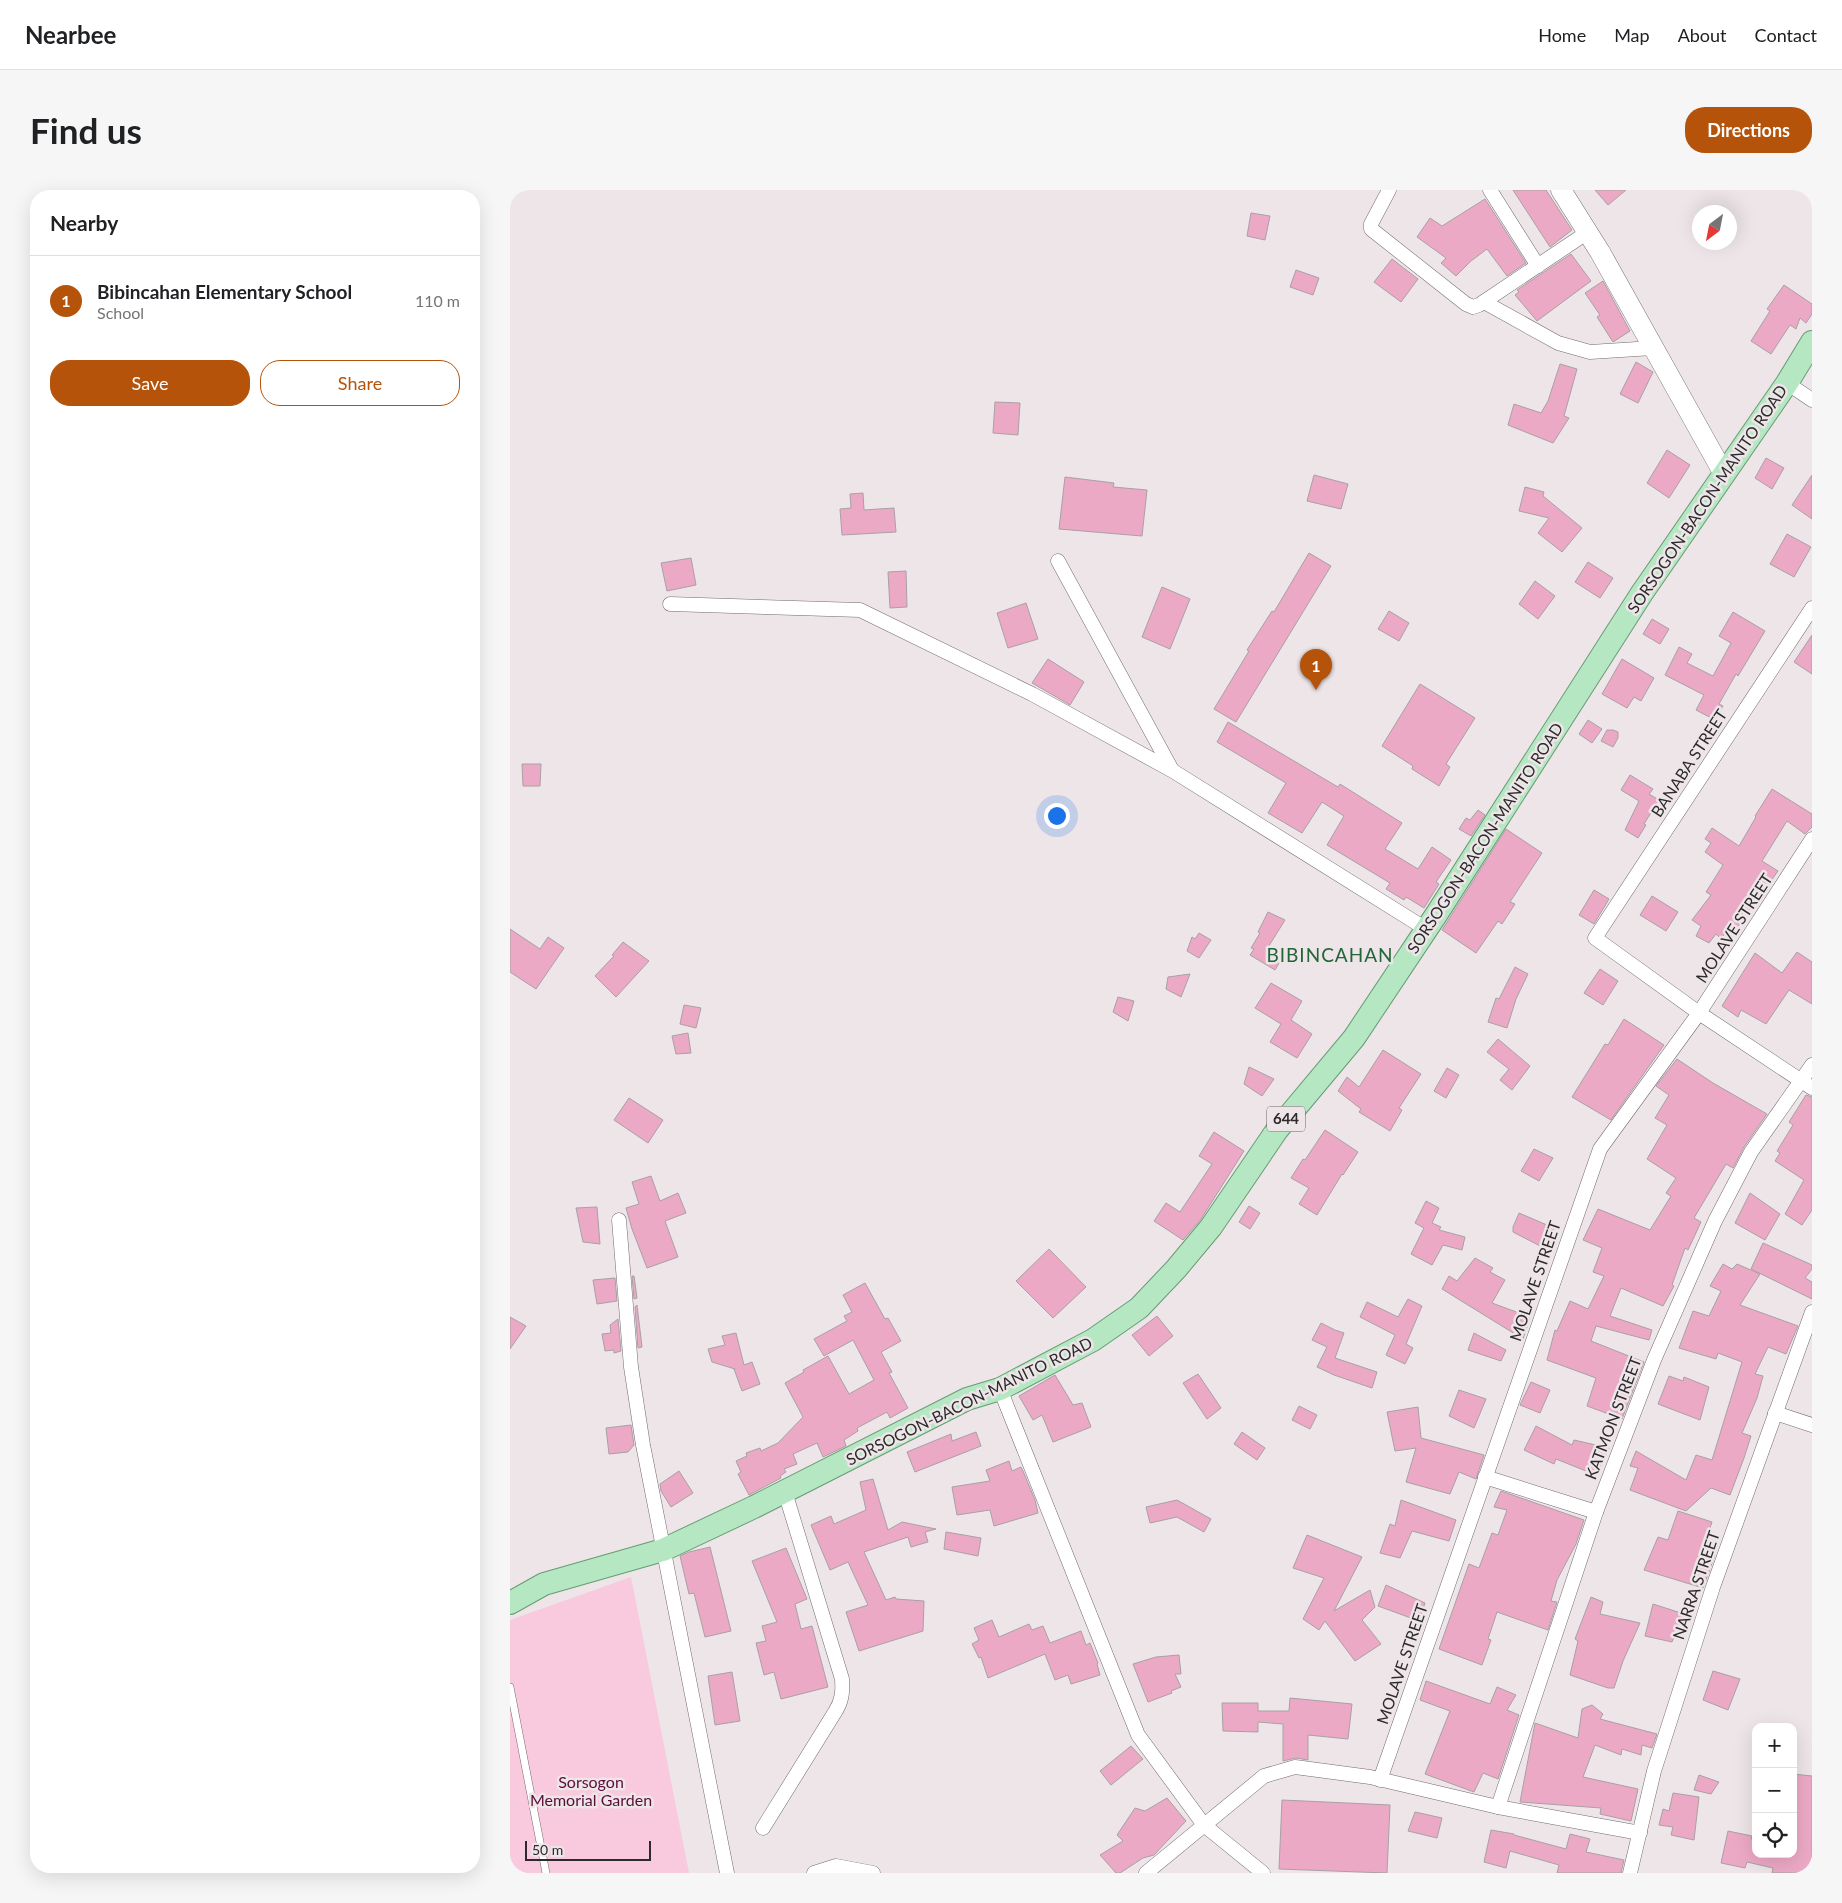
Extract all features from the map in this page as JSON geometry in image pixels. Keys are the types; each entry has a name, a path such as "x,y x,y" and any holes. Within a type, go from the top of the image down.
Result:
{"main road":[{"name":"SORSOGON-BACON-MANITO ROAD","path":"510,1603 544,1584 664,1550 785,1492 967,1400 1000,1389 1093,1340 1139,1308 1176,1270 1211,1228 1277,1130 1354,1038 1642,594 1787,383 1812,342"}],"street":[{"path":"1390,190 1371,224 1371,229 1472,307 1484,302 1588,232"},
{"path":"1490,190 1538,266"},
{"path":"1561,190 1588,232 1724,474"},
{"path":"1484,302 1558,342 1590,352 1653,348"},
{"path":"1787,383 1812,400"},
{"path":"1058,561 1173,771"},
{"path":"670,604 860,610 1032,694 1173,771 1426,929"},
{"name":"BANABA STREET","path":"1699,1013 1595,938 1812,608"},
{"name":"MOLAVE STREET","path":"1380,1780 1600,1148 1699,1013 1812,840"},
{"path":"1699,1013 1807,1085"},
{"name":"KATMON STREET","path":"1498,1807 1596,1512 1654,1360 1715,1221 1751,1152 1807,1085 1812,1065"},
{"path":"619,1220 631,1367 643,1445 727,1873"},
{"name":"NARRA STREET","path":"1630,1873 1654,1771 1713,1587 1812,1312"},
{"path":"1000,1389 1138,1736 1204,1825 1263,1873"},
{"path":"1775,1413 1812,1425"},
{"path":"1485,1477 1596,1512"},
{"path":"762,1828 836,1712 841,1703 843,1693 842,1679 785,1492"},
{"path":"1146,1873 1264,1776 1295,1767 1380,1780 1498,1807 1640,1833"},
{"path":"814,1873 836,1866 874,1873"}],"lane":[{"path":"510,1687 546,1873"}],"green space":[{"name":"Sorsogon Memorial Garden","path":"631,1577 689,1873 510,1873 510,1620"}],"building":[{"path":"1513,190 1546,190 1572,230 1550,247"},
{"path":"1595,190 1626,190 1608,205"},
{"path":"1485,199 1526,263 1507,276 1487,249 1456,276 1441,263 1446,258 1417,237 1430,218 1442,226"},
{"path":"1251,213 1270,216 1265,240 1247,236"},
{"path":"1571,254 1591,281 1537,321 1515,295 1519,292 1517,290"},
{"path":"1392,259 1418,279 1401,302 1374,282"},
{"path":"1296,270 1319,278 1313,295 1290,287"},
{"path":"1603,281 1630,331 1613,342 1597,317 1600,315 1585,293"},
{"path":"1784,285 1812,304 1812,314 1806,323 1800,318 1796,329 1790,325 1771,354 1751,341 1770,311 1767,309"},
{"path":"1636,362 1653,372 1638,403 1620,394"},
{"path":"1560,364 1577,369 1564,416 1569,418 1553,443 1508,425 1514,404 1541,413 1548,401"},
{"path":"995,402 1020,403 1018,435 993,433"},
{"path":"1667,450 1690,465 1669,498 1647,483"},
{"path":"1766,458 1784,468 1772,489 1755,478"},
{"path":"1314,475 1348,484 1341,509 1307,501"},
{"path":"1812,475 1812,519 1792,505"},
{"path":"1065,477 1114,483 1113,487 1147,490 1142,536 1059,529"},
{"path":"1525,487 1544,492 1543,496 1582,528 1562,552 1538,533 1549,518 1519,511"},
{"path":"863,493 864,510 894,508 896,532 842,535 840,509 851,508 850,494"},
{"path":"1787,534 1811,547 1794,577 1770,564"},
{"path":"1309,553 1331,566 1236,722 1214,709 1249,651 1247,650 1272,611 1274,612"},
{"path":"691,558 696,585 667,591 661,563"},
{"path":"1588,562 1613,578 1600,598 1575,582"},
{"path":"906,571 907,607 890,608 888,572"},
{"path":"1535,581 1555,596 1538,619 1519,604"},
{"path":"1162,587 1190,599 1170,649 1142,637"},
{"path":"1026,603 1038,639 1008,648 997,613"},
{"path":"1389,611 1409,623 1399,641 1378,629"},
{"path":"1733,612 1765,631 1738,676 1736,674 1719,704 1723,706 1715,720 1696,710 1704,695 1665,675 1679,647 1692,654 1687,663 1713,676 1731,643 1719,636"},
{"path":"1652,619 1669,629 1660,644 1643,634"},
{"path":"1812,635 1812,674 1794,662"},
{"path":"1048,659 1084,682 1070,705 1032,683"},
{"path":"1622,659 1654,678 1641,701 1634,697 1627,708 1602,694"},
{"path":"1420,684 1475,718 1446,764 1450,767 1439,786 1412,769 1413,766 1382,746"},
{"path":"1588,720 1602,729 1592,743 1579,734"},
{"path":"1228,722 1338,787 1340,784 1402,823 1385,849 1418,869 1432,847 1451,860 1436,882 1439,884 1424,908 1406,897 1404,900 1386,889 1390,883 1327,845 1344,816 1322,802 1302,833 1268,813 1286,783 1217,742"},
{"path":"1607,730 1618,732 1618,738 1613,747 1601,741"},
{"path":"522,764 541,764 540,786 523,786"},
{"path":"1630,775 1653,789 1649,794 1659,800 1644,824 1646,825 1638,838 1625,830 1639,801 1621,790"},
{"path":"1772,789 1812,814 1812,827 1805,834 1787,821 1762,861 1778,871 1735,931 1729,928 1721,939 1716,934 1709,943 1696,936 1701,926 1692,920 1711,895 1706,892 1723,865 1705,852 1711,843 1705,839 1712,828 1739,846"},
{"path":"1478,810 1485,815 1471,836 1459,829 1466,818 1470,820"},
{"path":"1506,829 1542,853 1510,902 1515,904 1502,924 1498,921 1476,953 1442,930"},
{"path":"1594,890 1609,899 1594,924 1579,915"},
{"path":"1652,896 1678,912 1666,931 1640,915"},
{"path":"1268,912 1285,920 1267,949 1282,958 1275,970 1250,955 1254,949 1251,948 1260,933 1258,932"},
{"path":"510,929 540,949 548,937 564,948 536,989 510,972"},
{"path":"1199,933 1211,940 1199,958 1187,951 1192,937 1195,939"},
{"path":"623,942 649,961 616,997 595,976 614,956 612,955"},
{"path":"1797,952 1812,962 1812,1004 1789,990 1766,1024 1741,1010 1738,1017 1722,1006 1755,953 1782,973"},
{"path":"1515,967 1528,974 1516,999 1507,1028 1488,1022 1496,998 1499,999"},
{"path":"1600,969 1618,981 1603,1005 1584,993"},
{"path":"1190,974 1181,997 1166,989 1168,977"},
{"path":"1271,983 1302,1001 1291,1020 1312,1034 1297,1058 1270,1042 1281,1024 1255,1008"},
{"path":"1118,997 1134,1001 1128,1021 1113,1012"},
{"path":"684,1005 701,1008 696,1028 680,1024"},
{"path":"1624,1019 1664,1045 1611,1120 1572,1097 1605,1044 1608,1045"},
{"path":"688,1033 691,1053 676,1054 672,1036"},
{"path":"1498,1039 1530,1066 1512,1090 1500,1080 1509,1069 1487,1052"},
{"path":"1383,1050 1421,1074 1399,1108 1402,1110 1390,1131 1359,1112 1361,1109 1338,1091 1347,1077 1359,1087"},
{"path":"1677,1059 1713,1083 1767,1114 1744,1147 1733,1168 1726,1164 1694,1218 1701,1222 1688,1250 1685,1248 1672,1285 1674,1286 1663,1306 1621,1288 1610,1316 1652,1330 1649,1340 1596,1326 1591,1341 1644,1362 1622,1419 1587,1406 1596,1378 1547,1360 1555,1330 1557,1331 1570,1301 1588,1309 1604,1276 1593,1272 1602,1248 1583,1240 1598,1209 1650,1230 1671,1196 1666,1193 1676,1178 1647,1159 1667,1125 1655,1118 1669,1095 1656,1086"},
{"path":"1249,1067 1274,1079 1262,1096 1244,1084"},
{"path":"1447,1068 1459,1075 1446,1098 1434,1091"},
{"path":"1806,1095 1812,1097 1812,1210 1802,1225 1785,1214 1804,1180 1775,1161 1780,1153 1777,1151 1793,1125 1789,1122"},
{"path":"629,1098 663,1120 648,1143 614,1120"},
{"path":"1325,1130 1358,1152 1317,1215 1299,1204 1309,1188 1291,1178"},
{"path":"1214,1132 1244,1151 1201,1219 1183,1240 1154,1221 1166,1203 1180,1212 1212,1164 1199,1156"},
{"path":"1534,1149 1553,1158 1539,1181 1521,1171"},
{"path":"651,1176 660,1201 678,1193 686,1213 665,1221 678,1257 647,1268 626,1208 639,1204 632,1182"},
{"path":"1750,1193 1780,1214 1765,1240 1735,1223"},
{"path":"1426,1201 1439,1208 1432,1223 1441,1227 1439,1230 1465,1237 1462,1250 1443,1245 1432,1265 1411,1254 1424,1228 1415,1223"},
{"path":"1249,1206 1260,1213 1250,1229 1239,1222"},
{"path":"597,1207 600,1244 583,1242 576,1208"},
{"path":"1519,1213 1554,1228 1544,1248 1513,1232 1513,1227"},
{"path":"1763,1243 1812,1265 1812,1269 1805,1278 1812,1282 1812,1299 1751,1269"},
{"path":"1049,1249 1086,1287 1053,1318 1016,1281"},
{"path":"1475,1258 1493,1268 1490,1272 1505,1280 1492,1303 1530,1317 1523,1339 1442,1289 1449,1276 1457,1281"},
{"path":"1723,1264 1732,1269 1737,1264 1760,1274 1740,1305 1798,1326 1786,1354 1768,1347 1755,1374 1763,1376 1757,1398 1742,1433 1751,1436 1730,1495 1711,1488 1686,1511 1630,1490 1638,1468 1630,1466 1636,1451 1686,1480 1696,1455 1712,1460 1742,1362 1718,1353 1716,1359 1679,1348 1693,1311 1709,1316 1721,1291 1710,1286"},
{"path":"632,1276 634,1276 637,1298 634,1299"},
{"path":"615,1278 617,1301 597,1304 593,1280"},
{"path":"865,1283 885,1319 888,1318 901,1341 881,1352 892,1372 889,1373 908,1408 890,1418 887,1412 857,1428 858,1431 844,1440 846,1446 823,1457 817,1443 793,1454 797,1464 784,1469 786,1472 780,1476 781,1478 749,1495 738,1474 741,1472 736,1461 747,1456 746,1453 760,1448 761,1451 778,1443 803,1417 785,1383 828,1356 849,1394 874,1380 853,1340 824,1356 814,1339 847,1321 844,1316 852,1312 843,1295"},
{"path":"1408,1299 1422,1306 1406,1344 1413,1348 1405,1364 1386,1355 1395,1335 1360,1317 1367,1302 1398,1317"},
{"path":"637,1305 642,1347 638,1348 635,1307"},
{"path":"1157,1316 1173,1336 1149,1356 1132,1335"},
{"path":"510,1317 526,1326 510,1349"},
{"path":"618,1319 621,1351 614,1353 614,1350 605,1351 602,1334 611,1333 610,1325"},
{"path":"1321,1323 1344,1333 1335,1358 1377,1372 1372,1388 1317,1367 1327,1347 1312,1340"},
{"path":"736,1333 744,1365 752,1362 760,1384 742,1391 735,1369 712,1362 708,1349 725,1345 722,1336"},
{"path":"1474,1333 1506,1350 1501,1361 1468,1350"},
{"path":"1198,1374 1221,1408 1207,1419 1183,1383"},
{"path":"1055,1375 1073,1405 1082,1403 1091,1427 1053,1442 1042,1415 1033,1420 1019,1396"},
{"path":"1669,1376 1683,1381 1684,1377 1709,1387 1700,1420 1658,1404"},
{"path":"1531,1382 1550,1390 1540,1413 1520,1405"},
{"path":"1459,1390 1486,1399 1474,1428 1449,1416"},
{"path":"1299,1406 1317,1415 1310,1429 1292,1420"},
{"path":"1418,1407 1421,1438 1484,1455 1476,1479 1459,1472 1450,1494 1406,1482 1416,1448 1395,1451 1387,1412"},
{"path":"631,1425 634,1445 628,1452 609,1454 606,1428"},
{"path":"1536,1426 1572,1445 1574,1440 1609,1448 1596,1475 1556,1459 1554,1464 1524,1450"},
{"path":"976,1432 981,1446 915,1472 907,1452 951,1434 952,1441"},
{"path":"1242,1432 1265,1448 1257,1460 1234,1444"},
{"path":"1009,1461 1012,1471 1021,1467 1035,1500 1038,1513 994,1526 990,1510 957,1515 952,1487 990,1481 986,1470"},
{"path":"679,1471 693,1493 671,1507 661,1491 660,1484"},
{"path":"873,1479 888,1530 902,1522 936,1529 925,1532 928,1542 911,1547 908,1537 864,1552 886,1600 895,1597 896,1599 924,1601 923,1631 859,1651 846,1612 868,1605 848,1562 830,1570 811,1525 831,1516 834,1524 866,1510 860,1482"},
{"path":"1501,1491 1584,1520 1576,1544 1557,1580 1551,1601 1557,1602 1548,1630 1497,1612 1488,1639 1491,1640 1482,1665 1439,1649 1469,1564 1479,1568 1492,1533 1498,1535 1507,1510 1494,1507"},
{"path":"1177,1500 1211,1519 1204,1532 1177,1517 1150,1523 1146,1507"},
{"path":"1401,1500 1456,1520 1449,1541 1412,1531 1400,1558 1380,1553 1390,1524 1395,1526"},
{"path":"1678,1511 1712,1522 1702,1551 1715,1555 1703,1588 1644,1570 1658,1537 1668,1540"},
{"path":"946,1532 981,1538 978,1556 944,1549"},
{"path":"1307,1535 1362,1557 1334,1611 1370,1590 1375,1607 1362,1620 1381,1644 1355,1661 1325,1621 1319,1630 1303,1619 1324,1578 1293,1568"},
{"path":"710,1547 731,1631 705,1637 694,1593 689,1594 680,1556"},
{"path":"786,1548 807,1599 795,1604 801,1629 812,1626 828,1687 781,1699 774,1672 764,1675 756,1643 766,1641 762,1626 777,1622 752,1561"},
{"path":"1386,1585 1425,1603 1419,1621 1378,1606"},
{"path":"1591,1597 1603,1602 1600,1614 1640,1623 1623,1661 1614,1688 1608,1688 1570,1675 1578,1641 1575,1639"},
{"path":"1653,1604 1684,1614 1672,1642 1645,1636"},
{"path":"992,1620 999,1637 1029,1624 1032,1630 1043,1626 1050,1643 1081,1631 1086,1645 1090,1643 1098,1663 1100,1675 1071,1684 1068,1675 1055,1680 1045,1654 988,1678 981,1657 979,1658 972,1644 979,1640 974,1628"},
{"path":"1179,1655 1181,1674 1175,1674 1181,1687 1171,1691 1172,1693 1148,1702 1133,1664 1156,1657"},
{"path":"1713,1671 1740,1679 1728,1710 1703,1700"},
{"path":"732,1672 740,1721 715,1725 708,1676"},
{"path":"1426,1681 1490,1704 1497,1687 1516,1695 1507,1710 1519,1715 1498,1779 1483,1773 1474,1792 1425,1774 1450,1711 1420,1700"},
{"path":"1290,1698 1352,1704 1348,1739 1308,1735 1308,1760 1296,1758 1283,1761 1283,1724 1258,1722 1258,1732 1223,1731 1222,1703 1258,1703 1258,1711 1289,1711"},
{"path":"1592,1705 1603,1714 1600,1719 1657,1734 1652,1748 1642,1745 1641,1755 1622,1749 1621,1755 1595,1745 1583,1777 1638,1789 1631,1821 1600,1814 1601,1808 1520,1802 1535,1723 1578,1738 1582,1709"},
{"path":"1131,1746 1143,1759 1111,1785 1100,1771"},
{"path":"1797,1774 1812,1776 1812,1873 1772,1873 1773,1868 1747,1862 1745,1868 1721,1863 1728,1831 1752,1836 1752,1858 1797,1858"},
{"path":"1699,1775 1719,1782 1711,1794 1694,1790"},
{"path":"1673,1793 1699,1797 1694,1840 1671,1835 1673,1827 1659,1825 1663,1809 1669,1811"},
{"path":"1167,1798 1186,1821 1154,1855 1143,1858 1120,1873 1116,1873 1100,1855 1123,1841 1117,1835 1135,1808 1145,1811"},
{"path":"1282,1800 1390,1805 1387,1873 1279,1869"},
{"path":"1415,1812 1442,1818 1437,1838 1408,1831"},
{"path":"1491,1830 1514,1834 1566,1849 1570,1834 1590,1839 1586,1852 1624,1860 1621,1873 1557,1873 1559,1865 1510,1851 1506,1868 1484,1862"}],"place":[{"name":"Bibincahan Elementary School","path":"1316,690"}],"district":[{"name":"BIBINCAHAN","path":"1330,955"}]}
